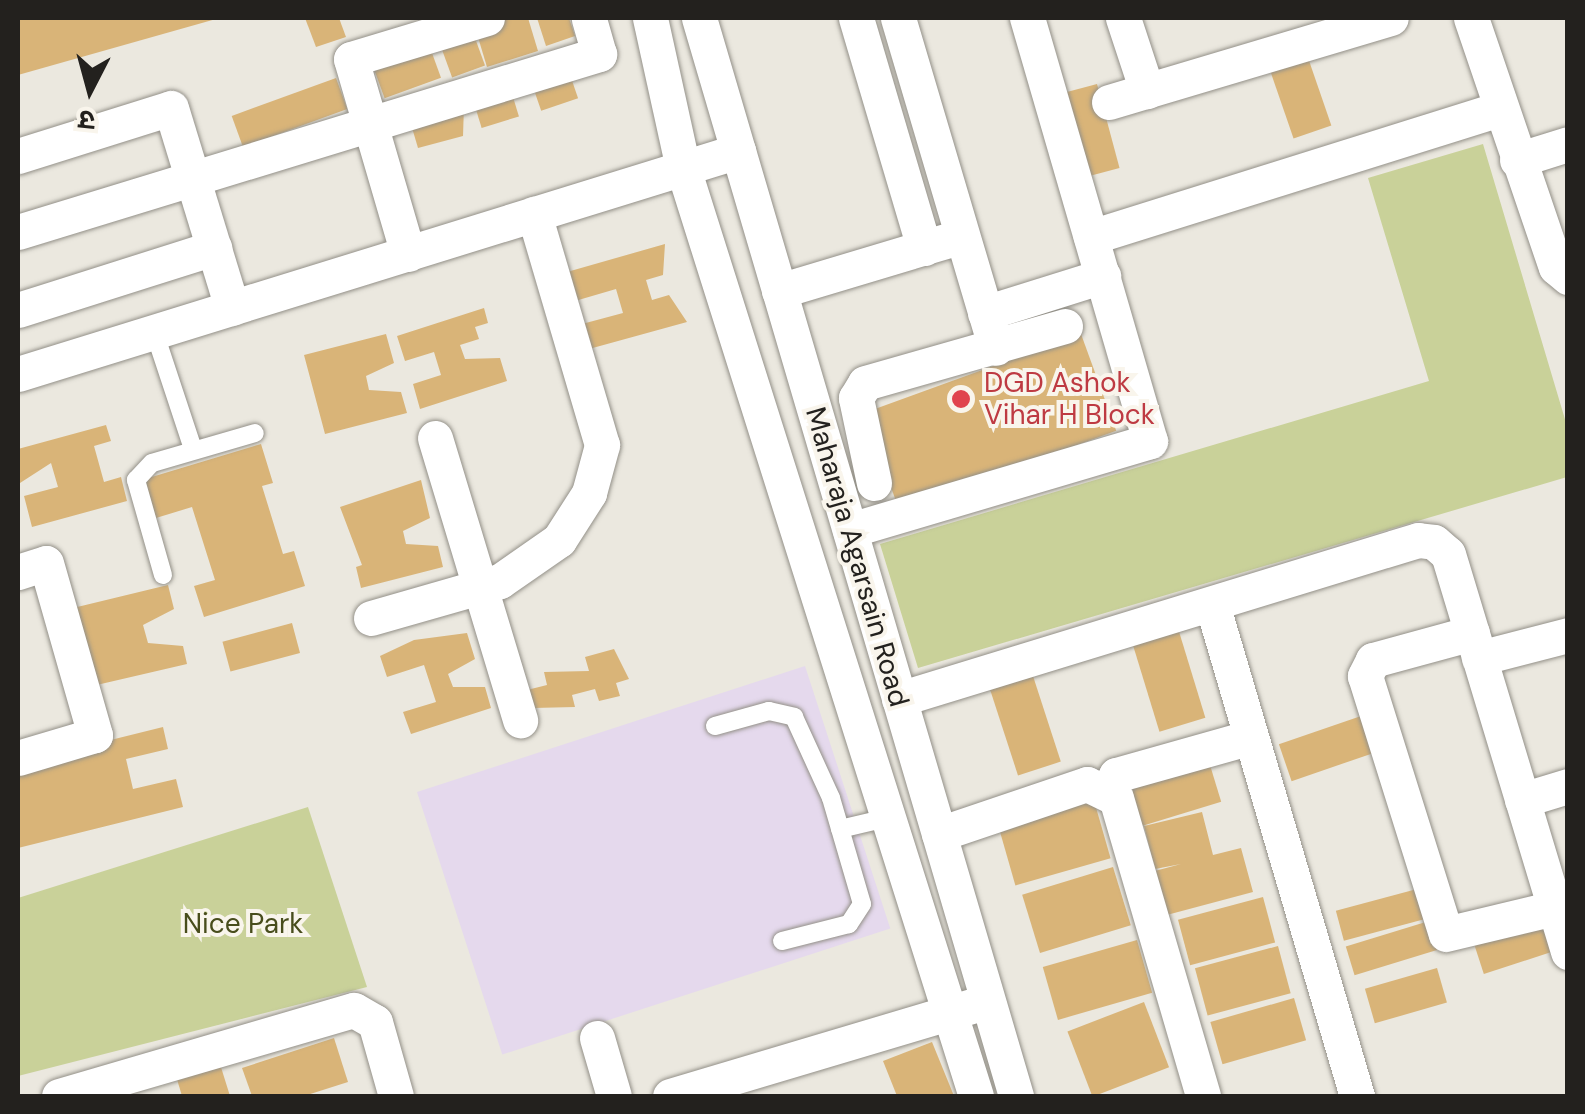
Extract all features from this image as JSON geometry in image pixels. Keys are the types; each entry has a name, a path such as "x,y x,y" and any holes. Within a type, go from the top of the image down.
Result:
{"street":[{"path":"408,254 352,60 487,18"},
{"path":"18,232 599,54 589,18"},
{"path":"650,18 683,168 976,1096"},
{"name":"Maharaja Agarsain Road","path":"699,18 1016,1096"},
{"path":"856,18 924,248"},
{"path":"898,18 996,348"},
{"path":"850,530 1150,440 1028,18"},
{"path":"1124,18 1147,91"},
{"path":"1471,18 1498,108 1556,267 1568,278"},
{"path":"1109,102 1378,19"},
{"path":"18,156 170,108 232,308"},
{"path":"1091,237 1498,108"},
{"path":"1517,160 1568,144"},
{"path":"18,374 738,151"},
{"path":"371,618 480,587 559,540 589,492 602,445 534,214"},
{"path":"779,291 961,237"},
{"path":"18,310 214,248"},
{"path":"985,313 1103,276"},
{"path":"874,484 856,398 865,383 1065,326"},
{"path":"436,438 520,720"},
{"path":"899,700 1418,540 1448,554 1568,952"},
{"path":"18,572 46,563 95,735 18,758"},
{"path":"1212,604 1358,1096"},
{"path":"1554,908 1446,934 1365,676 1372,660 1568,635"},
{"path":"1108,791 1116,775 1251,738"},
{"path":"939,834 1087,784 1116,798 1202,1096"},
{"path":"1522,800 1568,786"},
{"path":"670,1096 988,1000"},
{"path":"59,1096 354,1010 376,1022 396,1096"},
{"path":"597,1038 614,1096"}],"lane":[{"path":"154,331 193,449"},
{"path":"163,575 136,480 152,463 255,433"},
{"path":"715,726 770,711 794,717 840,829 862,904 848,924 782,940"},
{"path":"840,829 887,818"}],"shaded area":[{"path":"805,666 890,928 502,1055 417,792"}],"green space":[{"path":"1483,144 1567,426 1567,477 918,668 880,544 1429,381 1368,178"},
{"name":"Nice Park","path":"308,807 367,987 18,1076 18,898"}],"building":[{"path":"18,18 216,18 216,19 18,75"},
{"path":"305,18 339,18 346,37 316,47"},
{"path":"496,18 528,18 538,51 487,67 474,24"},
{"path":"537,18 569,18 575,36 546,46"},
{"path":"471,27 485,66 452,77 438,39"},
{"path":"428,42 441,78 385,98 372,63"},
{"path":"1305,49 1331,126 1294,139 1267,62"},
{"path":"567,66 578,98 541,111 530,79"},
{"path":"336,78 347,109 243,147 232,116"},
{"path":"509,84 519,117 482,128 472,95"},
{"path":"1097,84 1120,168 1086,177 1063,93"},
{"path":"464,106 463,136 418,148 410,121"},
{"path":"665,244 663,275 646,280 652,300 669,295 687,322 589,349 582,324 623,313 616,289 575,301 567,272"},
{"path":"484,308 488,323 475,327 479,339 460,345 465,359 500,358 507,381 420,409 413,384 441,375 434,352 405,361 397,336"},
{"path":"386,334 394,363 366,376 369,390 401,392 407,413 325,434 304,355"},
{"path":"1081,334 1116,431 899,510 864,413"},
{"path":"106,425 111,441 94,446 104,482 121,477 127,501 32,527 24,496 58,487 51,463 20,483 18,449"},
{"path":"261,444 273,483 262,486 283,554 294,551 305,586 204,617 194,586 215,580 192,507 156,518 145,479"},
{"path":"421,480 430,518 403,531 406,544 438,546 443,567 361,588 356,567 362,565 340,507"},
{"path":"168,585 174,609 143,625 148,643 183,646 187,664 88,687 93,670 69,609"},
{"path":"292,623 300,653 230,672 222,642"},
{"path":"1177,625 1205,718 1159,732 1131,639"},
{"path":"467,633 475,659 448,674 453,687 485,687 491,708 411,734 403,712 436,702 424,665 387,677 380,656 414,640"},
{"path":"614,649 629,679 616,683 620,696 599,701 595,689 572,695 575,707 533,708 527,690 547,685 544,672 589,671 585,657"},
{"path":"1033,676 1061,762 1018,776 990,690"},
{"path":"1364,715 1377,752 1292,781 1279,744"},
{"path":"163,727 168,749 126,759 133,789 176,779 183,807 18,848 18,763"},
{"path":"1206,752 1221,802 1137,827 1122,778"},
{"path":"1091,790 1111,858 1015,886 996,817"},
{"path":"1202,812 1213,855 1241,848 1253,892 1163,916 1151,872 1181,864 1155,869 1144,826"},
{"path":"1113,867 1131,925 1040,953 1022,895"},
{"path":"1417,889 1425,919 1344,941 1336,911"},
{"path":"1263,897 1275,942 1190,965 1178,920"},
{"path":"1539,914 1551,952 1484,974 1471,936"},
{"path":"1429,921 1438,950 1355,975 1346,946"},
{"path":"1137,940 1152,993 1058,1020 1043,967"},
{"path":"1278,946 1291,993 1208,1016 1195,968"},
{"path":"1437,968 1447,1003 1375,1023 1365,989"},
{"path":"1294,998 1306,1040 1222,1064 1210,1022"},
{"path":"1144,1002 1169,1067 1092,1096 1067,1031"},
{"path":"334,1038 348,1082 304,1096 252,1096 242,1068"},
{"path":"932,1042 954,1096 897,1096 883,1061"},
{"path":"220,1064 230,1096 182,1096 176,1076"}],"place":[{"name":"DGD Ashok Vihar H Block","path":"961,399"}]}
